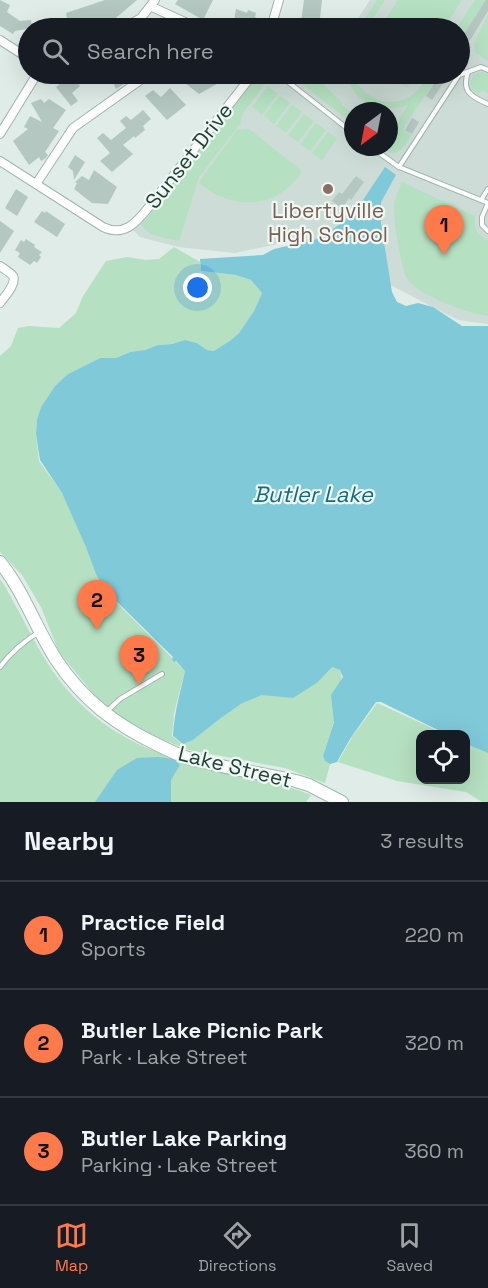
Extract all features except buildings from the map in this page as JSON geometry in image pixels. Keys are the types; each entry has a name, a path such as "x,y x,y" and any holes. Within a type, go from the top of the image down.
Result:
{"street":[{"path":"274,18 279,0"},
{"path":"141,18 153,3 180,18"},
{"path":"0,40 18,52"},
{"path":"0,134 31,84"},
{"path":"0,161 36,184 73,128 135,84"},
{"name":"Sunset Drive","path":"36,184 103,227 119,231 126,229 136,224 245,84"},
{"path":"0,266 13,276 13,281 0,303"},
{"name":"Lake Street","path":"2,567 21,592 40,631 70,679 86,698 124,727 186,758 296,781 342,802"}],"lane":[{"path":"470,71 481,68 488,70"},
{"path":"291,84 344,126"},
{"path":"399,167 453,84"},
{"path":"466,84 467,91 471,96 488,104"},
{"path":"384,156 399,167 488,202 482,217 482,225 488,231"},
{"path":"481,200 488,189"},
{"path":"0,667 22,643 40,631"},
{"path":"105,713 120,699 162,674"}],"shaded area":[{"name":"Libertyville High School","path":"370,0 488,0 488,324 458,320 302,239 235,253 178,247 140,237 133,230 252,84 470,84 470,18 358,18"}],"green space":[{"path":"377,0 385,0 373,18 365,18"},
{"path":"398,0 462,0 450,18 386,18"},
{"path":"475,0 486,0 470,25 470,18 463,18"},
{"path":"488,14 488,61 475,52 474,44"},
{"path":"479,72 488,73 488,93 483,91 478,93 472,90 471,80"},
{"path":"250,84 265,84 243,113 240,124 199,177 179,241 148,232 141,224"},
{"path":"302,84 323,84 341,101 344,117"},
{"path":"350,84 358,84 369,95 385,102 367,102"},
{"path":"422,84 432,84 403,129 412,135 398,152 398,121 408,105 398,107 398,102 393,102 411,96"},
{"path":"268,86 278,94 262,115 252,107"},
{"path":"280,95 290,103 274,124 264,116"},
{"path":"292,105 302,112 286,133 276,126"},
{"path":"304,114 314,121 298,142 288,135"},
{"path":"316,123 326,130 310,151 300,144"},
{"path":"249,129 302,171 292,184 268,199 240,202 212,192 199,183 237,130"},
{"path":"328,132 337,139 322,160 312,153"},
{"path":"402,182 475,216 477,231 488,241 488,316 445,303 423,292 408,280 396,234 394,214 395,201"},
{"path":"174,247 200,262 201,271 236,275 251,280 262,293 254,311 239,333 214,351 185,340 130,352 116,358 100,358 68,374 55,386 41,407 37,419 39,461 62,493 103,589 185,671 174,713 172,736 182,744 193,740 241,704 262,695 274,695 318,682 332,666 340,670 342,678 339,700 323,756 330,764 325,783 285,768 189,750 161,739 120,718 97,698 59,652 41,607 22,575 0,552 0,356 11,346 18,328 29,326 59,328 76,313 83,296 106,261 127,257 146,260 159,259"},
{"path":"0,579 60,681 97,718 117,732 161,754 185,762 311,795 306,802 0,802"},
{"path":"377,703 436,730 416,730 416,784 470,784 470,746 488,753 488,802 482,802 466,792 397,781 338,762 352,737"}],"water":[{"name":"Butler Lake","path":"385,167 396,175 381,202 381,223 392,292 397,302 406,306 418,303 433,307 462,326 488,326 488,753 470,746 470,730 438,730 381,702 376,702 337,762 330,764 323,756 334,722 331,695 343,677 340,670 332,667 318,682 293,698 262,695 241,704 193,740 183,744 173,736 185,671 104,589 62,493 40,460 36,434 37,419 41,407 55,386 68,374 100,358 116,358 130,352 185,340 214,351 239,333 254,311 262,293 251,280 236,275 201,271 200,259 263,255 274,249 314,240 327,234 352,214"},
{"path":"137,758 174,759 180,765 171,780 171,802 95,802 117,770"}],"place":[{"name":"Libertyville High School","path":"328,189"},
{"name":"Practice Field","path":"444,255"},
{"name":"Butler Lake Picnic Park","path":"97,630"},
{"name":"Butler Lake Parking","path":"139,685"}]}
